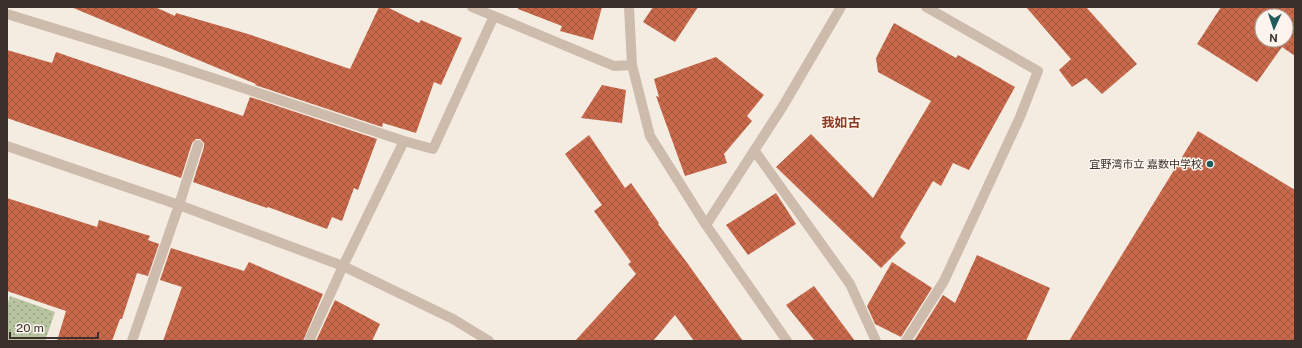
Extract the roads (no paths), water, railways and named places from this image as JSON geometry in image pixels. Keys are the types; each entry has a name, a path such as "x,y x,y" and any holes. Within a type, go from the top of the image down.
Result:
{"street":[{"path":"472,7 614,66 632,65"},
{"path":"629,7 632,65 650,136 706,225 787,341"},
{"path":"706,225 782,106 841,7"},
{"path":"906,341 944,281 1020,117 1038,71 926,7"},
{"path":"7,14 164,62 404,141 433,149 494,16"},
{"path":"309,341 343,266 404,141"},
{"path":"132,341 198,145"},
{"path":"7,146 179,205 343,266 453,319 489,341"},
{"path":"754,150 850,284 876,341"}],"place":[{"name":"宜野湾市立 嘉数中学校","path":"1210,164"}],"district":[{"name":"我如古","path":"841,122"}]}
